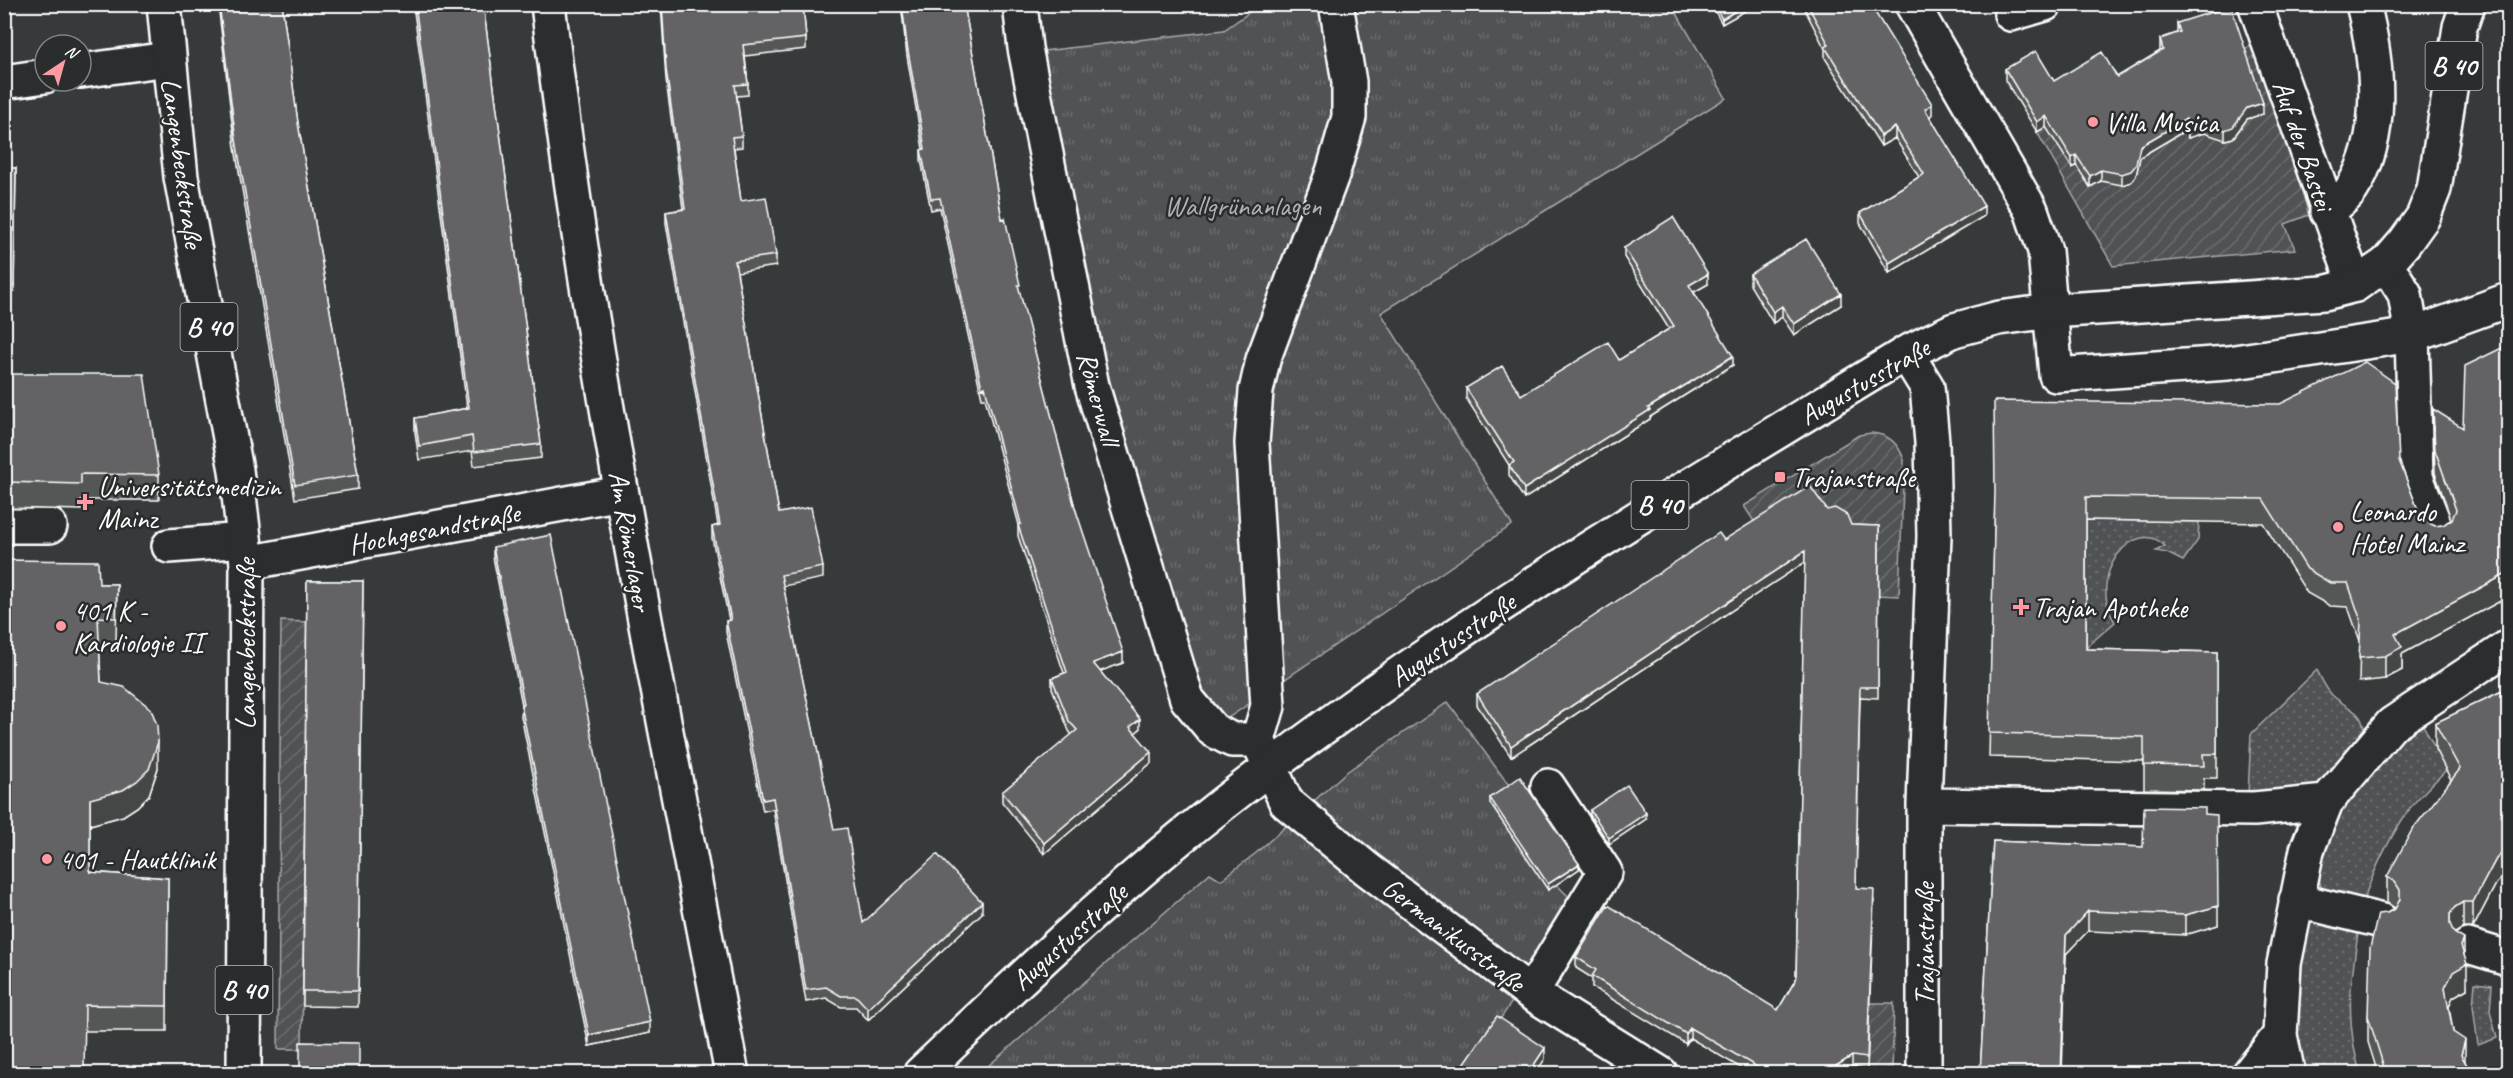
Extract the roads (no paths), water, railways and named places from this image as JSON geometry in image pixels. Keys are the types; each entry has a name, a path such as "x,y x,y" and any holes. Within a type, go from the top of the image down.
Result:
{"street":[{"name":"Langenbeckstraße","path":"164,4 181,177 236,470 246,551 244,1074"},
{"name":"Am Römerlager","path":"548,4 564,137 621,493 732,1074"},
{"name":"Römerwall","path":"1020,4 1025,48 1092,386 1186,699 1213,730 1232,740 1258,740"},
{"path":"1270,770 1258,740 1265,718 1268,696 1252,443 1256,391 1263,360 1333,172 1349,117 1349,82 1336,4"},
{"path":"1912,4 2031,210 2045,251 2056,375 2228,363 2412,335 2508,300"},
{"path":"2011,14 2045,4"},
{"name":"Auf der Bastei","path":"2254,4 2355,285"},
{"path":"2327,212 2350,191 2365,163 2373,129 2377,76 2372,39 2363,4"},
{"name":"Augustusstraße","path":"920,1074 1088,916 1181,837 1336,719 1487,613 1906,353 1954,330 1999,318 2051,311 2324,293 2355,285 2386,264 2423,217 2434,189 2460,27 2468,4"},
{"path":"93,69 168,59"},
{"path":"2386,264 2405,294 2412,335 2416,477 2437,531"},
{"name":"Trajanstraße","path":"1906,353 1928,394 1934,536 1924,805 1924,1074"},
{"name":"Hochgesandstraße","path":"169,546 246,551 621,493"},
{"path":"4,526 50,526"},
{"path":"2288,1074 2280,1035 2284,964 2307,850 2326,802 2392,724 2508,648"},
{"name":"Germanikusstraße","path":"1270,770 1286,802 1367,869 1531,993 1661,1074"},
{"path":"1531,993 1605,872 1548,786"},
{"path":"1924,805 2254,809 2326,802"},
{"path":"2277,807 2307,850"},
{"path":"2296,900 2382,921"},
{"path":"2468,946 2508,958"},
{"path":"2249,1074 2280,1035"}],"place":[{"name":"Villa Musica","path":"2093,122"},
{"name":"Trajanstraße","path":"1780,477"},
{"name":"Universitätsmedizin Mainz","path":"85,502"},
{"name":"Leonardo Hotel Mainz","path":"2338,527"},
{"name":"Trajan Apotheke","path":"2021,607"},
{"name":"401 K - Kardiologie II","path":"61,626"},
{"name":"401 - Hautklinik","path":"47,859"}],"park label":[{"name":"Wallgrünanlagen","path":"1243,205"}]}
